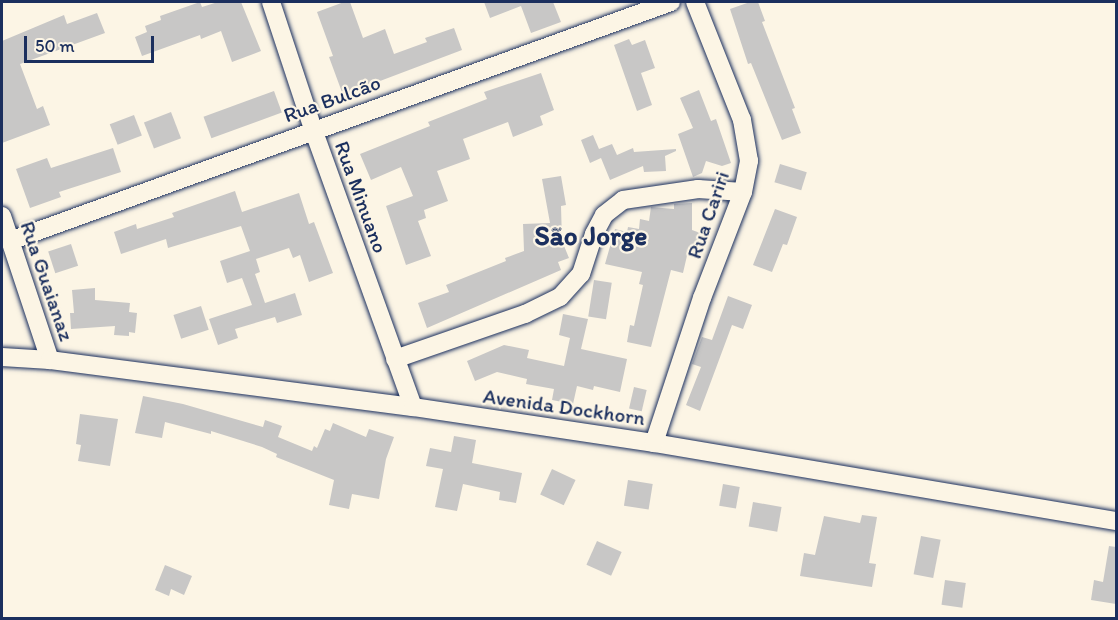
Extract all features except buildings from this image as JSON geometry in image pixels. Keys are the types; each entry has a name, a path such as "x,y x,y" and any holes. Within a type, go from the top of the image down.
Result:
{"street":[{"name":"Rua Minuano","path":"271,2 313,129 413,407"},
{"name":"Rua Bulcão","path":"10,241 313,129 671,2"},
{"name":"Rua Cariri","path":"654,443 702,298 743,192 749,161 742,120 695,2"},
{"path":"395,359 525,314 560,297 581,274 594,234 604,214 623,200 698,189 743,192"},
{"name":"Rua Guaianaz","path":"2,216 50,360"},
{"name":"Avenida Dockhorn","path":"2,357 50,360 413,407 654,443 1116,521"}],"district":[{"name":"São Jorge","path":"591,236"}]}
